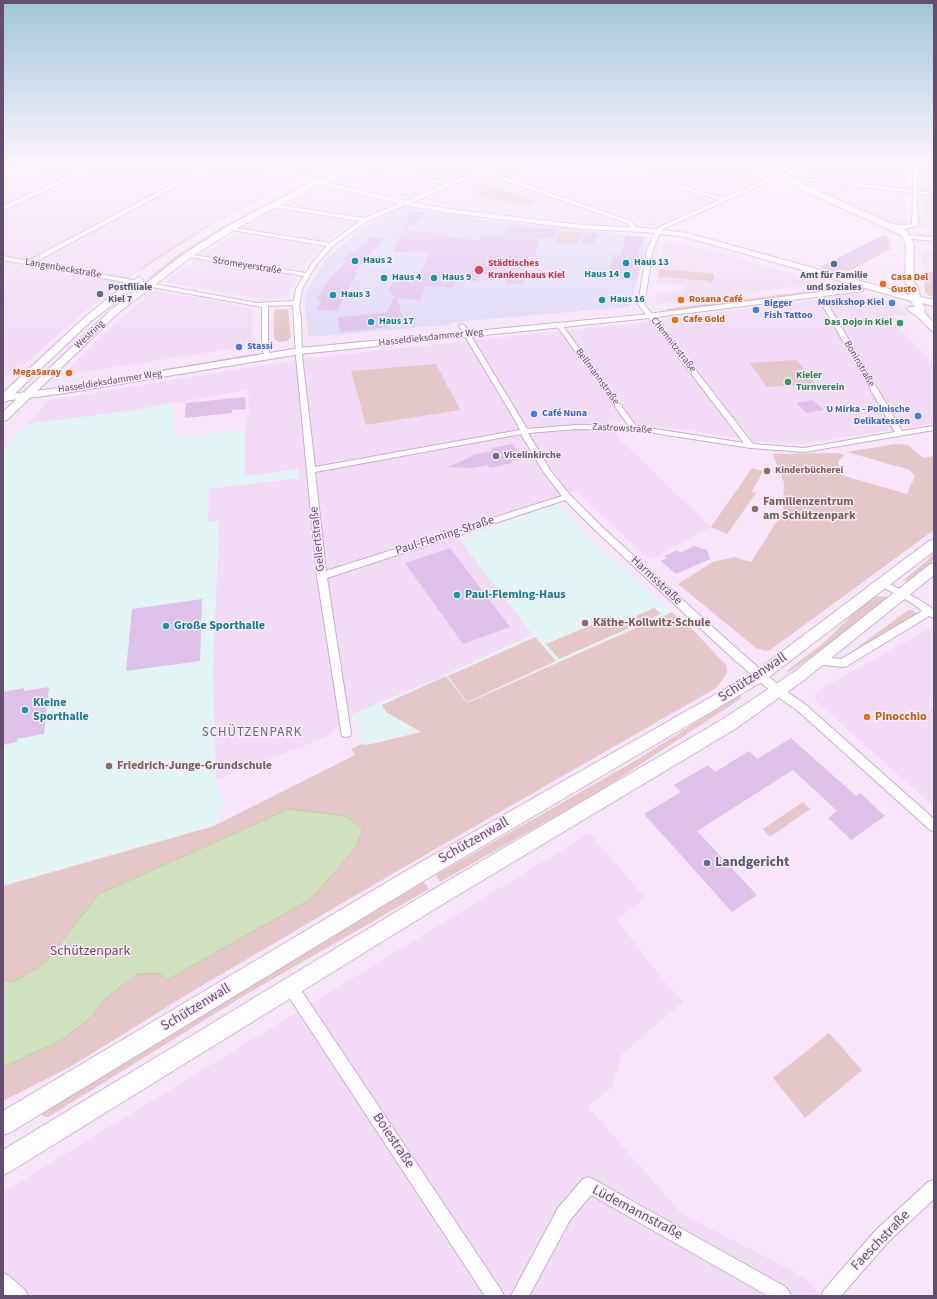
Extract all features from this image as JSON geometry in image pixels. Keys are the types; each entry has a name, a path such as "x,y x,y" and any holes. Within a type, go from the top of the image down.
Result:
{"main road":[{"name":"Westring","path":"157,267 227,222"},
{"name":"Westring","path":"3,418 115,311 147,285 187,256 242,222"},
{"path":"538,222 702,239 860,286 934,303"},
{"path":"867,222 896,235 906,237"},
{"path":"880,222 904,233 910,244 909,283"},
{"path":"620,230 635,229 656,233 711,246 844,285 860,286"},
{"name":"Westring","path":"5,395 88,319 115,297 146,275"},
{"path":"909,283 904,286 902,296 909,308 919,313 934,328"},
{"path":"909,283 914,287 915,299 920,308 919,313"},
{"name":"Schützenwall","path":"3,1124 423,871 760,676 822,631 934,544"},
{"name":"Schützenwall","path":"3,1163 290,986 728,724 778,691 818,661 934,568"}],"street":[{"path":"29,263 107,222"},
{"path":"296,303 299,289 314,264 331,245 363,222"},
{"path":"628,222 635,229"},
{"path":"656,233 664,226 674,222"},
{"path":"889,226 906,226 915,224 915,222"},
{"path":"229,229 331,245"},
{"name":"Chemnitzstraße","path":"656,233 650,250 641,304 751,446"},
{"path":"906,237 934,239"},
{"name":"Stromeyerstraße","path":"187,256 307,275"},
{"name":"Langenbeckstraße","path":"3,258 265,306 296,303"},
{"name":"Hasseldieksdammer Weg","path":"464,331 560,326 844,285"},
{"name":"Hasseldieksdammer Weg","path":"5,395 35,386 299,347 648,313 819,294 860,286"},
{"name":"Boninstraße","path":"819,294 899,434"},
{"name":"Gellertstraße","path":"296,303 322,576 346,733"},
{"path":"265,306 266,352"},
{"name":"Bellmannstraße","path":"560,326 634,428"},
{"name":"Harmsstraße","path":"464,331 520,422 523,431 547,471 567,496 599,528 760,676 802,708 934,826"},
{"name":"Hasseldieksdammer Weg","path":"5,395 26,395 266,352"},
{"name":"Zastrowstraße","path":"311,470 539,429 577,427 634,428 751,446 804,450 934,428"},
{"name":"Paul-Fleming-Straße","path":"322,576 567,496"},
{"path":"818,661 843,664 932,613 903,594 882,583"},
{"name":"Boiestraße","path":"290,986 495,1296"},
{"name":"Lüdemannstraße","path":"520,1296 564,1214 590,1185 780,1294"},
{"name":"Faeschstraße","path":"830,1296 882,1236 934,1188"},
{"path":"3,1282 19,1296"}],"shaded area":[{"path":"3,222 217,222 164,253 88,308 16,372 3,378"},
{"path":"255,222 356,222 326,241 244,228"},
{"name":"Städtisches Krankenhaus Kiel","path":"374,222 504,222 648,237 630,307 454,322 447,325 309,337 304,301 308,288 326,259 359,231"},
{"path":"573,222 615,222 619,223 613,226"},
{"path":"640,222 663,222 653,226"},
{"path":"890,222 906,222 906,223 895,224"},
{"path":"922,222 934,222 934,229 922,227"},
{"path":"236,233 321,247 303,268 299,269 281,268 203,255"},
{"path":"668,240 801,276 817,281 818,284 659,304 654,298 655,293 669,294 669,292 684,290 685,286 656,283 658,277 708,281 712,283 714,278 709,273 659,269 664,245"},
{"path":"923,250 934,250 934,269 923,268"},
{"path":"197,260 287,274 297,277 287,298 262,299 163,282"},
{"path":"154,290 251,308 253,345 66,375 64,374 108,330"},
{"path":"843,293 857,293 894,301 908,315 888,316 934,365 934,423 803,444 759,442 687,430 612,421 617,437 711,527 650,560 576,491 452,529 533,635 432,681 350,715 328,736 216,780 213,671 218,521 208,522 209,488 299,478 245,476 245,430 249,412 248,390 129,411 27,424 49,400 309,358 663,320 829,298"},
{"path":"172,403 175,438 245,430 245,476 298,469 299,478 209,489 208,522 219,521 213,671 216,780 225,803 214,826 3,886 3,451 27,424 129,411"},
{"name":"Käthe-Kollwitz-Schule","path":"558,504 602,550 672,612 467,703 421,732 367,745 350,715 432,681 533,635 459,539"},
{"path":"934,626 934,701 929,704 934,709 934,807 815,700 815,692"},
{"path":"289,809 346,816 363,829 355,849 311,899 167,980 159,973 138,974 107,997 92,1017 60,1041 3,1067 3,981 15,981 45,963 99,894"},
{"path":"590,833 645,898 617,920 659,975 683,1002 622,1054 612,1087 588,1107 682,1214 804,1277 822,1296 3,1296 3,1192"}],"green space":[{"path":"217,222 141,270 139,269 201,229"},
{"path":"233,222 240,222 151,279 149,278 173,258"},
{"path":"561,231 583,233 577,244 555,243"},
{"path":"886,247 892,248 847,272 841,270"},
{"path":"659,269 709,273 714,274 714,278 712,283 708,283 708,281 658,277"},
{"path":"924,271 933,272 934,298 925,293"},
{"path":"834,288 837,289 668,312 665,309"},
{"path":"277,309 288,310 291,338 287,341 279,342 274,339 274,311"},
{"path":"253,354 256,356 62,388 66,386"},
{"path":"797,360 815,384 767,387 750,363"},
{"path":"436,364 460,410 366,425 351,371"},
{"path":"896,444 908,445 923,458 934,456 934,530 770,650 765,651 756,648 678,584 713,562 734,557 751,562 783,512 784,483 773,454 838,453 844,455 838,462 841,475 907,494 915,476 910,470 847,452"},
{"path":"752,468 763,471 752,492 756,493 727,534 711,527"},
{"path":"934,552 934,560 908,581 904,580 929,559"},
{"path":"875,596 889,597 823,649 789,672 787,671 826,641 859,608"},
{"path":"654,608 661,614 559,659 546,644 601,621 609,628"},
{"path":"912,610 917,613 884,636 848,656 847,655 907,611"},
{"name":"Schützenpark","path":"672,612 695,632 726,665 727,672 716,688 404,867 191,992 70,1067 3,1101 3,886 214,826 355,755 351,749 362,744 367,745 421,732 386,712 382,705 446,676 467,703"},
{"path":"535,637 556,661 467,702 448,676"},
{"path":"739,695 742,698 598,792 440,882 436,875 640,758"},
{"path":"803,802 810,809 770,837 763,829"},
{"path":"424,882 429,889 245,995 48,1117 42,1115 44,1111 291,959"},
{"path":"829,1033 862,1070 805,1118 773,1078"}],"building":[{"path":"406,222 415,222 403,231 448,233 446,238 479,240 481,236 502,237 510,225 558,230 553,239 539,238 535,257 528,257 523,284 506,283 506,276 480,274 478,282 456,281 454,288 426,286 420,300 397,298 404,322 388,323 389,327 340,332 338,317 387,313 394,297 389,290 395,276 419,277 429,253 393,252"},
{"path":"586,233 598,234 593,244 581,243"},
{"path":"626,236 643,238 638,256 642,257 637,280 614,278 617,270 610,269 614,254 620,255"},
{"path":"882,236 886,236 891,244 836,273 820,267"},
{"path":"370,237 384,239 354,272 357,272 337,311 316,310 322,301 316,300 326,283 347,261 342,260 361,246"},
{"path":"245,397 246,409 232,410 232,413 185,418 186,403"},
{"path":"813,400 824,410 807,413 796,403"},
{"name":"Vicelinkirche","path":"513,444 522,459 511,461 512,463 489,468 488,465 472,468 448,467 473,456 472,455 492,451 491,448"},
{"path":"694,546 707,550 710,559 676,574 661,561 667,558 664,556 677,550 680,553"},
{"name":"Paul-Fleming-Haus","path":"450,548 510,627 463,644 405,563"},
{"name":"Große Sporthalle","path":"202,599 200,661 126,671 132,609"},
{"name":"Kleine Sporthalle","path":"49,687 44,734 17,739 17,742 3,745 3,692 24,688 24,691"},
{"name":"Landgericht","path":"791,738 856,796 860,793 885,816 851,840 828,818 837,811 793,770 697,831 757,895 732,912 644,814 681,792 674,785 708,765 715,772 749,751 757,759"}],"place":[{"name":"Haus 2","path":"355,261"},
{"name":"Haus 13","path":"626,263"},
{"name":"Amt für Familie und Soziales","path":"834,264"},
{"name":"Städtisches Krankenhaus Kiel","path":"479,270"},
{"name":"Haus 14","path":"627,275"},
{"name":"Haus 4","path":"384,278"},
{"name":"Haus 9","path":"434,278"},
{"name":"Casa Del Gusto","path":"883,284"},
{"name":"Postfiliale Kiel 7","path":"100,294"},
{"name":"Haus 3","path":"333,295"},
{"name":"Haus 16","path":"602,300"},
{"name":"Rosana Café","path":"681,300"},
{"name":"Musikshop Kiel","path":"892,303"},
{"name":"Bigger Fish Tattoo","path":"756,310"},
{"name":"Cafe Gold","path":"675,320"},
{"name":"Haus 17","path":"371,322"},
{"name":"Das Dojo in Kiel","path":"900,323"},
{"name":"Stassi","path":"239,347"},
{"name":"MegaSaray","path":"69,373"},
{"name":"Kieler Turnverein","path":"788,382"},
{"name":"Café Nuna","path":"534,414"},
{"name":"U Mirka - Polnische Delikatessen","path":"918,416"},
{"name":"Vicelinkirche","path":"496,456"},
{"name":"Kinderbücherei","path":"767,471"},
{"name":"Familienzentrum am Schützenpark","path":"755,509"},
{"name":"Paul-Fleming-Haus","path":"457,595"},
{"name":"Käthe-Kollwitz-Schule","path":"585,623"},
{"name":"Große Sporthalle","path":"166,626"},
{"name":"Kleine Sporthalle","path":"25,710"},
{"name":"Pinocchio","path":"867,717"},
{"name":"Friedrich-Junge-Grundschule","path":"109,766"},
{"name":"Landgericht","path":"707,863"}],"district":[{"name":"SCHÜTZENPARK","path":"252,733"}]}
